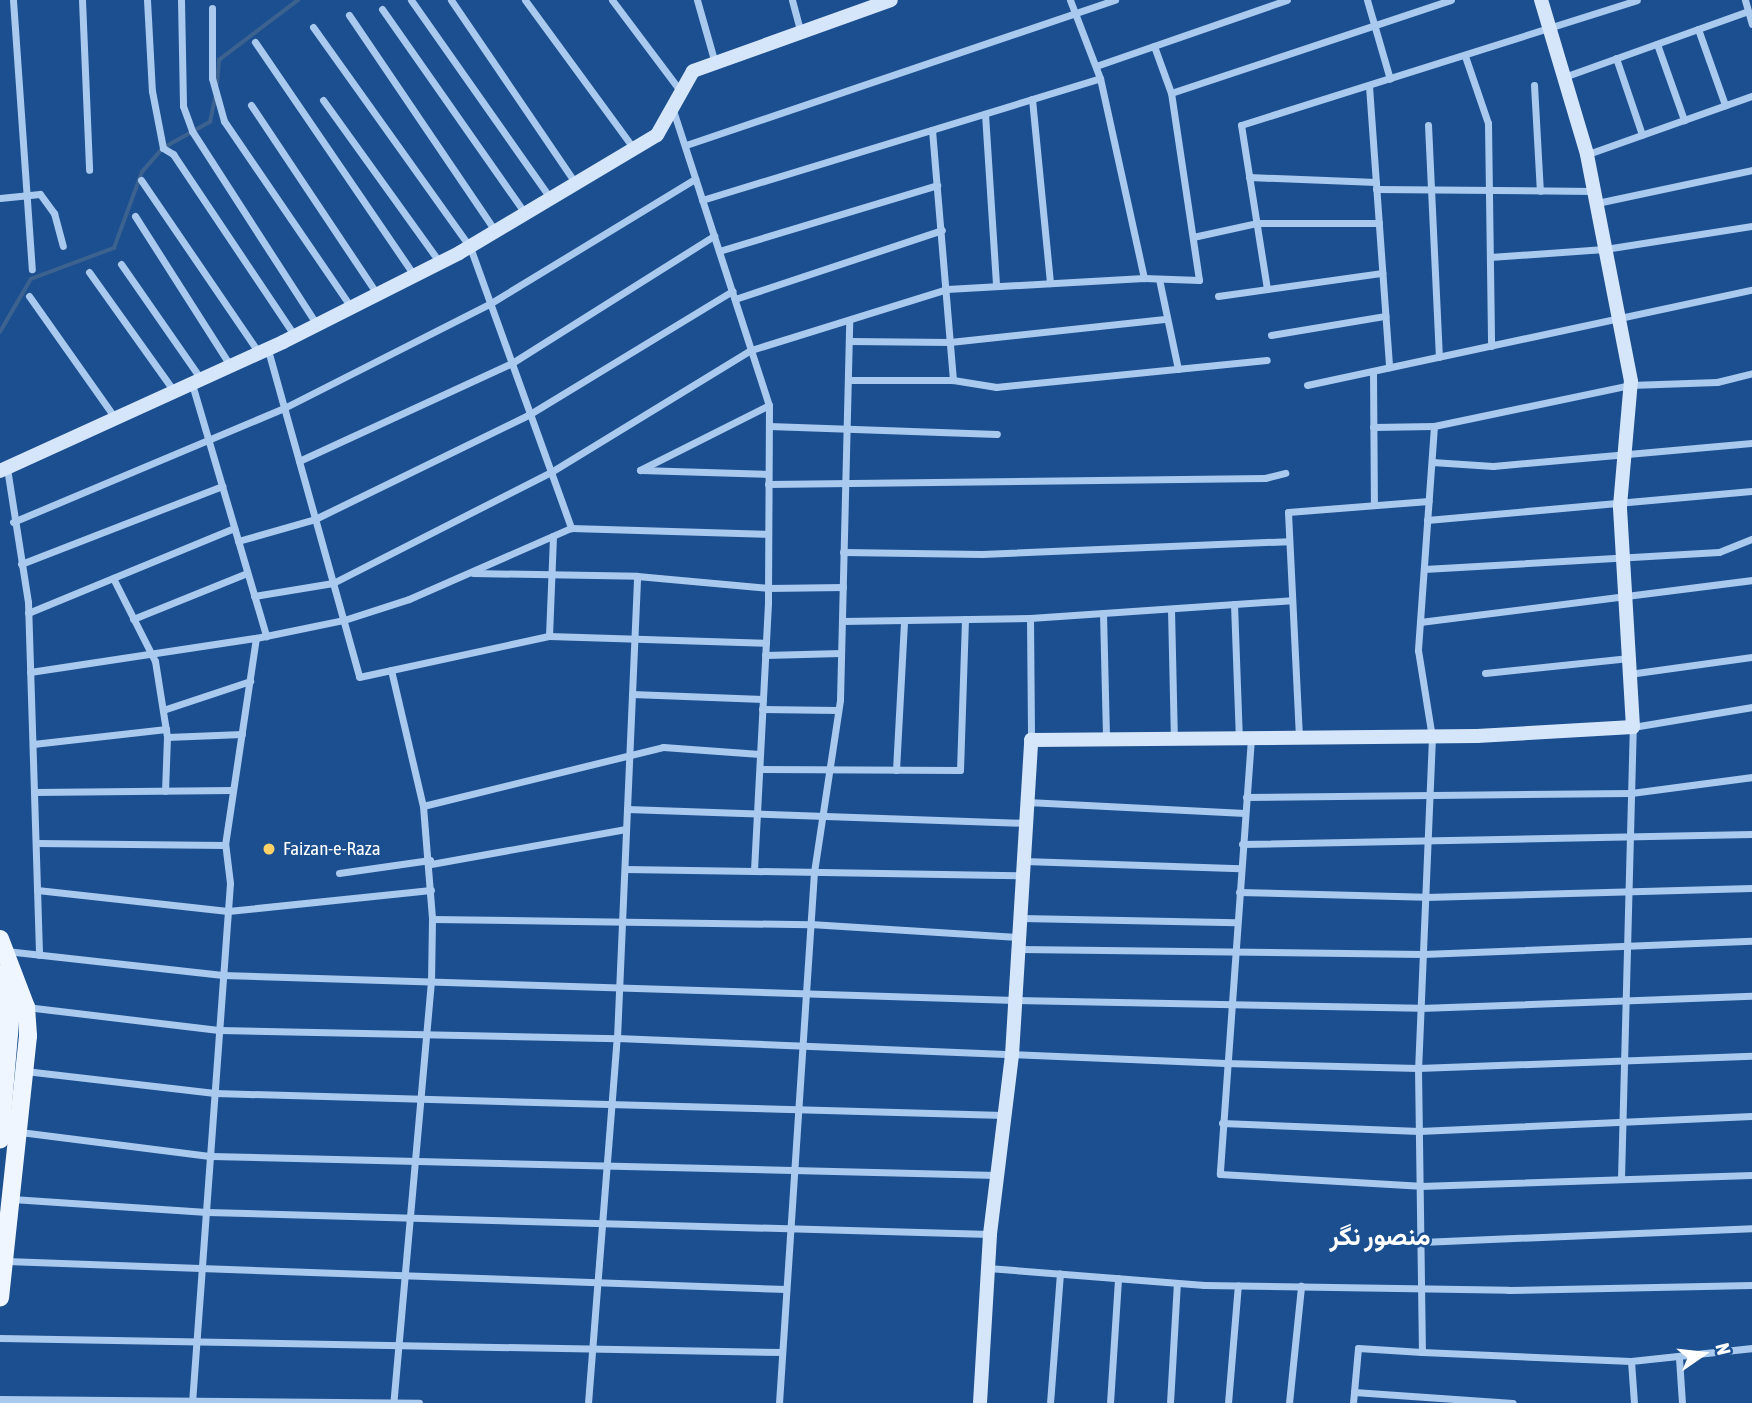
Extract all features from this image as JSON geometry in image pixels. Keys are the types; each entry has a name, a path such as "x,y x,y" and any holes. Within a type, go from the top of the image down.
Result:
{"main road":[{"path":"0,1298 6,1261 4,1218 12,1199 25,1071 26,1007 2,945"},
{"path":"0,974 9,1000 0,1140"}],"street":[{"path":"13,0 32,269"},
{"path":"82,0 89,170"},
{"path":"147,0 152,91 163,148 173,154 295,336"},
{"path":"181,0 183,106 192,131 317,325"},
{"path":"411,0 551,199"},
{"path":"451,0 576,184"},
{"path":"525,0 634,149"},
{"path":"612,0 681,93"},
{"path":"697,0 715,63"},
{"path":"792,0 801,33"},
{"path":"39,955 29,612 4,470 295,336 496,232 657,135 693,71 801,33 868,4 891,0"},
{"path":"1070,0 1100,78 1144,278"},
{"path":"686,145 1115,0"},
{"path":"1096,66 1287,0"},
{"path":"1367,0 1391,79"},
{"path":"1171,93 1451,0"},
{"path":"1541,0 1587,154 1630,385 1620,506 1633,727 1620,1179"},
{"path":"1267,289 1241,125 1550,31 1637,0"},
{"path":"1745,0 1752,24"},
{"path":"212,8 212,78 224,121 351,308"},
{"path":"382,9 525,214"},
{"path":"1564,77 1748,11"},
{"path":"349,15 496,232"},
{"path":"313,27 470,247 571,528"},
{"path":"1698,29 1725,105"},
{"path":"255,42 414,276"},
{"path":"1657,44 1684,120"},
{"path":"254,596 333,583 551,472 751,350 947,289 1144,278 1199,280 1171,93 1154,46"},
{"path":"1465,56 1488,123 1491,346"},
{"path":"1616,58 1642,135"},
{"path":"702,200 1100,78"},
{"path":"1534,85 1540,191"},
{"path":"1369,86 1389,368"},
{"path":"1587,154 1752,96"},
{"path":"1032,99 1050,284"},
{"path":"323,100 440,263"},
{"path":"251,105 377,295"},
{"path":"673,110 769,405 768,588 754,871"},
{"path":"985,114 996,286"},
{"path":"1429,125 1439,357"},
{"path":"932,130 953,380"},
{"path":"1249,177 1432,190 1540,191 1595,197 1752,170"},
{"path":"13,522 284,408 491,303 695,179"},
{"path":"141,180 263,351 284,408 359,677 549,636 635,636 766,643"},
{"path":"719,251 937,186"},
{"path":"0,198 40,194 54,213 63,246"},
{"path":"135,216 230,366"},
{"path":"1193,237 1257,223 1379,223"},
{"path":"1490,257 1605,249 1752,226"},
{"path":"238,541 315,519 530,414 733,295 942,230"},
{"path":"299,461 512,363 714,236"},
{"path":"121,264 196,381 208,440 266,636"},
{"path":"89,272 174,391"},
{"path":"1218,296 1382,273"},
{"path":"1159,279 1178,369"},
{"path":"1307,385 1752,290"},
{"path":"29,296 116,419"},
{"path":"1271,335 1385,316"},
{"path":"849,341 950,342 1167,319"},
{"path":"779,1403 814,872 838,710 849,321"},
{"path":"848,380 953,380 996,387 1268,360"},
{"path":"1373,371 1374,505"},
{"path":"1373,427 1434,426 1630,385 1717,382 1752,373"},
{"path":"768,474 640,470 769,405"},
{"path":"769,426 846,432 997,434"},
{"path":"1422,1352 1418,1068 1432,737 1418,650 1434,426"},
{"path":"1432,462 1493,466 1752,443"},
{"path":"768,484 1265,478 1285,473"},
{"path":"21,564 222,486"},
{"path":"1427,520 1620,506 1752,491"},
{"path":"1299,738 1288,512 1429,502"},
{"path":"29,612 234,527"},
{"path":"30,672 256,638 344,620 470,573 571,528 768,534"},
{"path":"549,636 553,536"},
{"path":"1424,569 1719,552 1752,539"},
{"path":"843,552 982,554 1289,541"},
{"path":"133,619 247,572"},
{"path":"470,573 637,576 768,588 843,587"},
{"path":"588,1403 620,988 637,576"},
{"path":"113,578 152,654 166,733 165,791"},
{"path":"1420,622 1752,580"},
{"path":"842,621 1030,618 1291,600"},
{"path":"1234,604 1245,738 1246,797 1229,1004 1220,1174 1420,1186 1752,1175"},
{"path":"1171,608 1174,739"},
{"path":"1103,613 1106,736"},
{"path":"980,1403 990,1234 1012,1055 1031,740 1030,618"},
{"path":"896,770 904,620"},
{"path":"760,769 960,770 965,620"},
{"path":"192,1402 228,911 225,845 256,638"},
{"path":"765,655 841,653"},
{"path":"1629,674 1752,657"},
{"path":"1486,673 1629,658"},
{"path":"391,670 424,806 432,919 431,981 393,1403"},
{"path":"163,710 250,681"},
{"path":"632,694 763,699"},
{"path":"1031,740 1106,736 1174,739 1432,737 1633,727 1752,707"},
{"path":"762,709 838,710"},
{"path":"33,744 166,733 242,734"},
{"path":"424,806 663,747 760,754"},
{"path":"1246,797 1631,793 1752,777"},
{"path":"34,792 233,790"},
{"path":"1027,802 1245,813"},
{"path":"627,809 757,817 1026,823"},
{"path":"339,873 430,862 626,829"},
{"path":"1242,844 1630,839 1752,834"},
{"path":"36,843 225,845"},
{"path":"625,869 814,872 1240,868"},
{"path":"1238,892 1426,897 1752,888"},
{"path":"37,890 228,911 431,890"},
{"path":"1020,918 1236,922"},
{"path":"432,919 810,925 1018,943 1234,952 1423,954 1752,941"},
{"path":"2,945 39,955 223,975 1015,1000 1420,1008 1752,996"},
{"path":"26,1007 219,1030 617,1038 1225,1063 1418,1068 1752,1056"},
{"path":"25,1071 215,1093 420,1101 612,1101 1004,1115"},
{"path":"1222,1123 1419,1131 1752,1116"},
{"path":"19,1132 211,1156 997,1175"},
{"path":"12,1199 207,1212 990,1234"},
{"path":"1420,1242 1752,1228"},
{"path":"6,1261 785,1289"},
{"path":"988,1268 1177,1283 1238,1285 1752,1285"},
{"path":"1050,1403 1060,1273"},
{"path":"1110,1403 1118,1278"},
{"path":"1170,1403 1177,1283"},
{"path":"1228,1403 1238,1285"},
{"path":"1289,1403 1301,1286"},
{"path":"0,1338 782,1352"},
{"path":"1353,1403 1358,1348 1631,1361 1679,1358 1752,1348"},
{"path":"1679,1358 1682,1403"},
{"path":"1631,1361 1634,1403"},
{"path":"1354,1392 1513,1403"},
{"path":"0,1399 419,1403"}],"waterway":[{"path":"217,84 219,60 298,0"},
{"path":"0,332 31,279 114,248 142,172 163,148 210,122 215,99"}],"place":[{"name":"Faizan-e-Raza","path":"269,849"}],"district":[{"name":"منصور نگر","path":"1380,1237"}]}
